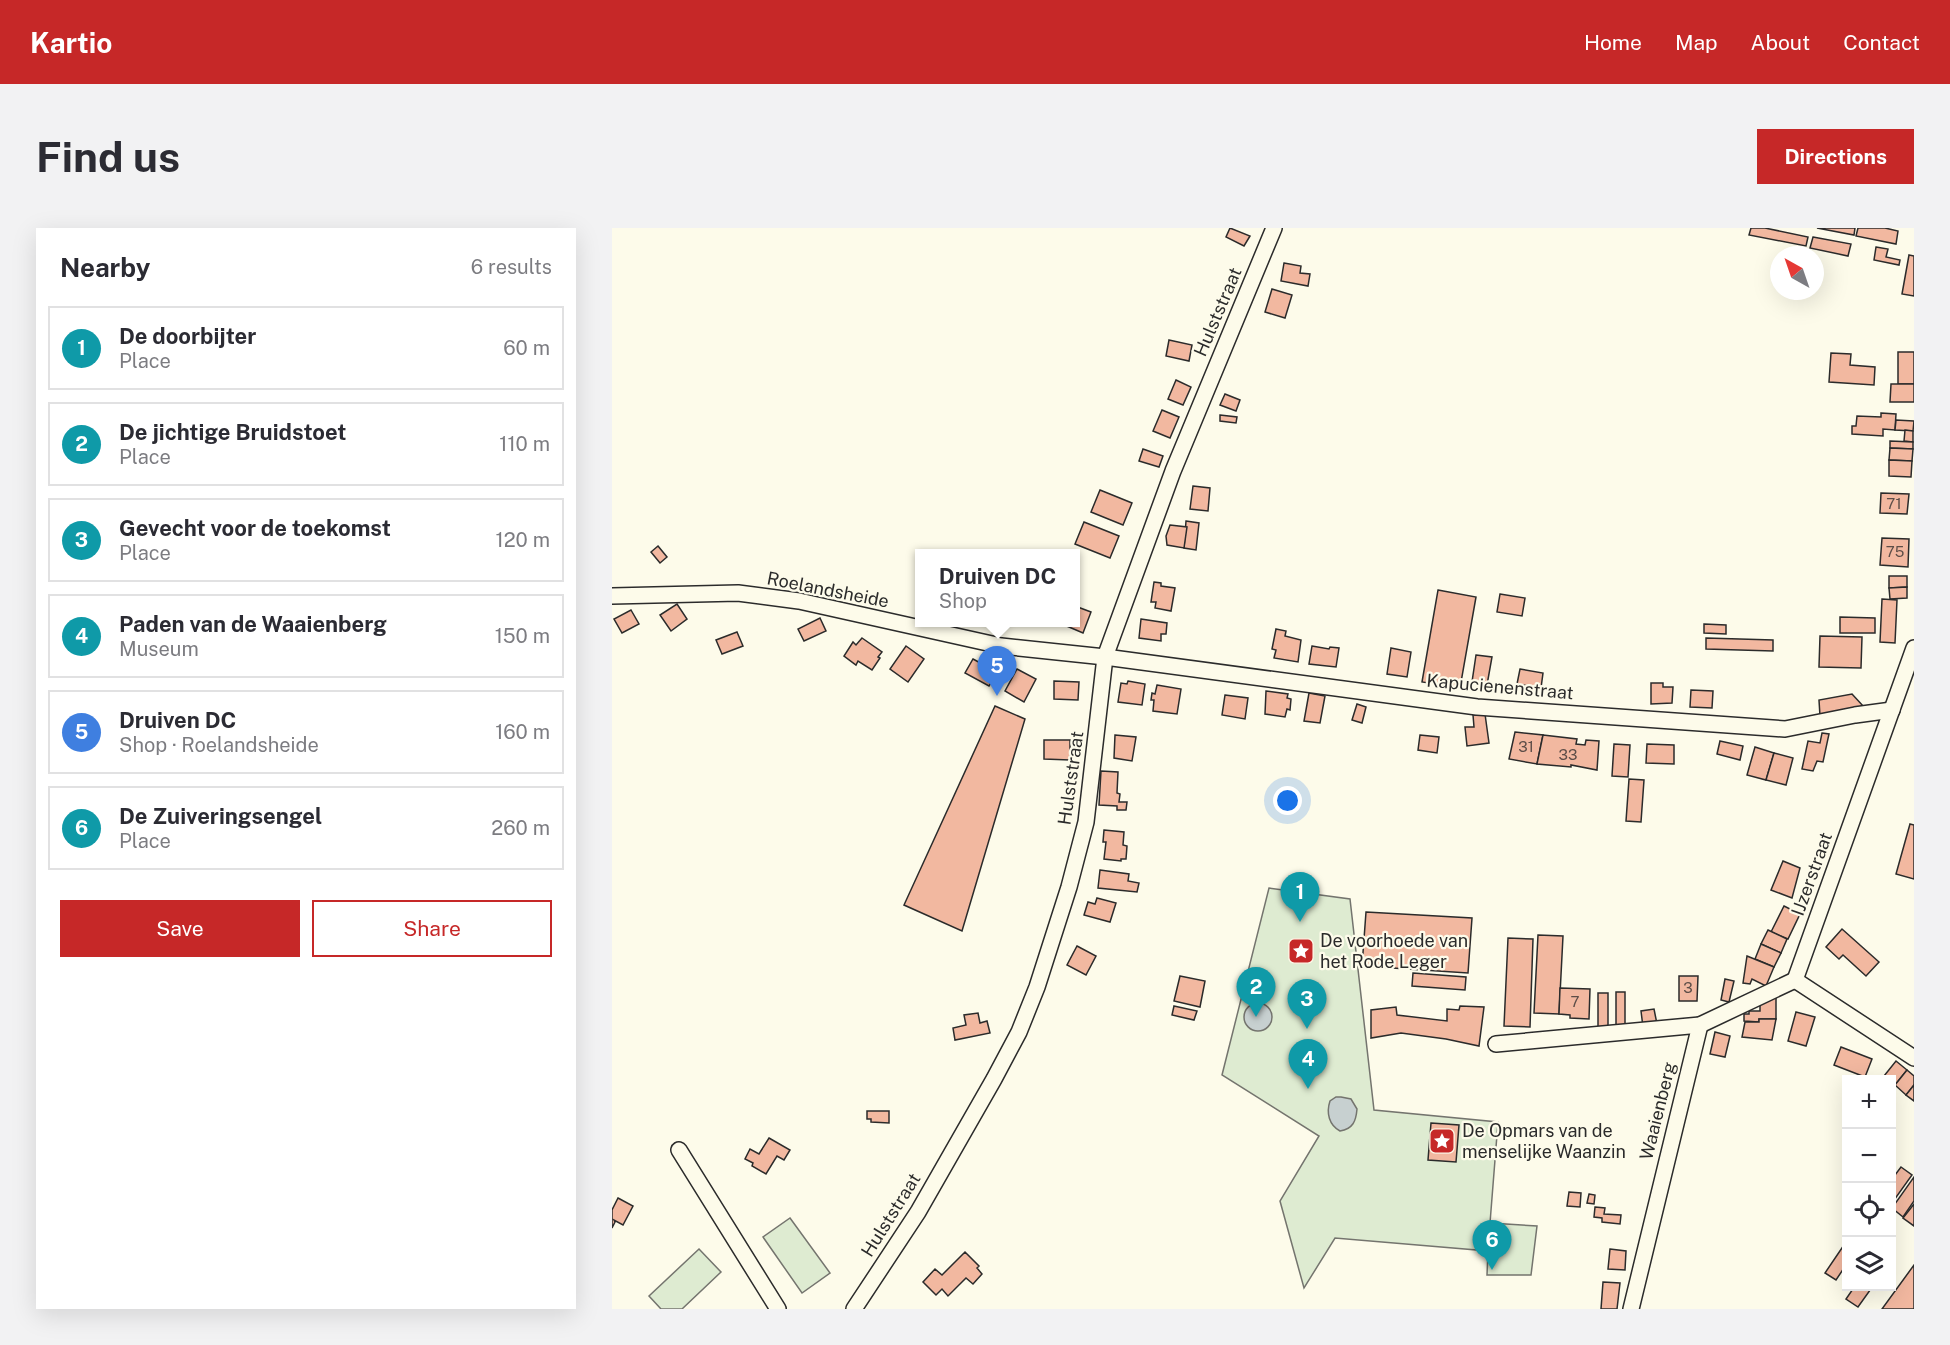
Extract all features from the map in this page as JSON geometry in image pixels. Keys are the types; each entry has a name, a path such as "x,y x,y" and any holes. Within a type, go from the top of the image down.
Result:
{"street":[{"name":"Hulststraat","path":"854,1309 918,1212 994,1079 1019,1032 1037,987 1069,887 1086,822 1105,657 1173,471 1274,228"},
{"name":"Roelandsheide","path":"612,596 738,593 799,601 915,627"},
{"name":"Roelandsheide","path":"916,627 1001,646 1105,657"},
{"name":"IJzerstraat","path":"1795,980 1914,648"},
{"name":"Kapucienenstraat","path":"1105,657 1477,707 1785,729 1892,710"},
{"path":"1496,1044 1700,1025 1795,980 1914,1058"},
{"name":"Waaienberg","path":"1631,1309 1700,1025"},
{"path":"679,1150 778,1309"}],"green space":[{"path":"1269,888 1350,899 1374,1110 1498,1122 1490,1223 1537,1226 1531,1275 1487,1275 1488,1251 1335,1238 1304,1288 1280,1201 1319,1136 1222,1075"},
{"path":"790,1218 830,1273 802,1293 763,1237"},
{"path":"699,1249 721,1272 682,1309 661,1309 649,1296"}],"shaded area":[{"path":"1258,1003 1268,1007 1272,1017 1268,1027 1258,1031 1248,1027 1244,1017 1248,1007"},
{"path":"1341,1097 1351,1099 1357,1109 1353,1124 1340,1131 1331,1122 1328,1110 1330,1101"}],"building":[{"path":"1230,228 1250,236 1244,246 1226,237"},
{"path":"1751,228 1765,228 1808,237 1806,246 1749,235"},
{"path":"1817,228 1855,228 1854,235"},
{"path":"1858,228 1885,228 1898,231 1896,244 1856,236"},
{"path":"1813,237 1851,244 1848,256 1824,251 1824,246 1811,246"},
{"path":"1876,247 1888,249 1886,257 1900,260 1899,265 1874,260"},
{"path":"1909,255 1914,256 1914,296 1902,294"},
{"path":"1284,263 1301,266 1300,273 1310,274 1308,286 1281,281"},
{"path":"1272,289 1292,295 1285,318 1265,312"},
{"path":"1169,340 1192,345 1189,361 1166,356"},
{"path":"1898,352 1914,352 1914,384 1898,384"},
{"path":"1831,353 1851,354 1850,365 1875,367 1874,385 1829,382"},
{"path":"1176,380 1191,387 1183,405 1168,399"},
{"path":"1891,384 1914,384 1914,402 1890,402"},
{"path":"1225,394 1240,400 1236,411 1220,405"},
{"path":"1162,410 1179,417 1170,438 1153,431"},
{"path":"1881,413 1896,414 1895,430 1883,429 1883,436 1852,434 1852,426 1856,426 1857,416 1881,417"},
{"path":"1220,415 1237,417 1236,423 1220,421"},
{"path":"1896,420 1914,421 1913,431 1895,430"},
{"path":"1905,430 1913,431 1913,442 1904,441"},
{"path":"1890,441 1913,442 1913,449 1890,448"},
{"path":"1890,448 1913,449 1912,461 1889,460"},
{"path":"1143,449 1163,456 1159,467 1139,461"},
{"path":"1889,460 1912,461 1911,477 1889,476"},
{"path":"1193,486 1210,488 1208,511 1190,509"},
{"path":"1100,490 1132,503 1123,525 1091,512"},
{"path":"1881,493 1909,494 1907,514 1880,513"},
{"path":"1186,521 1199,523 1196,550 1184,548"},
{"path":"1084,522 1119,536 1110,558 1075,544"},
{"path":"1170,525 1187,527 1184,548 1167,545 1166,536"},
{"path":"1882,538 1909,539 1908,567 1880,565"},
{"path":"658,546 667,557 660,563 651,552"},
{"path":"1889,576 1907,576 1907,587 1889,588"},
{"path":"1154,582 1161,583 1161,586 1175,588 1171,611 1155,608 1156,602 1151,602"},
{"path":"1907,587 1907,598 1890,599 1889,588"},
{"path":"1438,590 1476,597 1460,688 1422,682"},
{"path":"1500,594 1525,598 1522,616 1497,612"},
{"path":"1882,599 1897,600 1895,643 1880,642"},
{"path":"677,604 687,619 671,631 660,615"},
{"path":"1080,608 1091,612 1083,633 1069,627 1080,627"},
{"path":"631,610 639,624 622,633 614,619"},
{"path":"1840,617 1875,618 1875,633 1840,633"},
{"path":"820,618 826,631 804,641 798,629"},
{"path":"1141,619 1167,623 1166,634 1161,634 1161,641 1139,638"},
{"path":"1704,624 1726,625 1726,634 1704,633"},
{"path":"1276,629 1286,631 1285,636 1301,640 1298,662 1274,658 1276,650 1272,649"},
{"path":"737,632 743,646 722,654 716,640"},
{"path":"1820,636 1862,637 1861,668 1819,667"},
{"path":"862,638 882,652 872,670 858,661 856,665 844,656 853,642 856,645"},
{"path":"1706,638 1773,640 1773,651 1706,649"},
{"path":"906,646 924,659 908,682 890,669"},
{"path":"1312,646 1339,648 1336,667 1309,664"},
{"path":"1391,648 1411,652 1407,677 1387,674"},
{"path":"1476,655 1492,657 1487,685 1472,682"},
{"path":"973,659 997,672 989,686 965,673"},
{"path":"1017,669 1036,679 1024,702 1005,691"},
{"path":"1520,669 1543,673 1541,688 1517,684"},
{"path":"1054,681 1079,682 1078,700 1054,699"},
{"path":"1128,681 1145,684 1142,705 1118,702 1121,683 1127,684"},
{"path":"1651,683 1663,683 1663,687 1673,687 1672,703 1651,704"},
{"path":"1157,685 1181,689 1177,714 1153,711 1152,693 1155,694"},
{"path":"1691,690 1713,691 1712,708 1690,707"},
{"path":"1266,691 1288,694 1287,698 1291,699 1290,710 1287,709 1285,717 1265,714"},
{"path":"1309,693 1325,696 1320,723 1304,721"},
{"path":"1852,694 1864,707 1820,716 1819,700"},
{"path":"1225,695 1248,698 1245,719 1222,715"},
{"path":"1357,704 1366,707 1362,723 1352,720"},
{"path":"995,706 1025,719 962,931 904,905"},
{"path":"1485,714 1489,743 1467,746 1465,727 1474,727 1473,715"},
{"path":"1515,732 1543,735 1537,764 1509,759"},
{"path":"1822,733 1829,734 1823,762 1817,761 1813,771 1802,769 1808,741 1820,743"},
{"path":"1115,735 1136,737 1132,761 1114,758"},
{"path":"1420,735 1439,737 1437,753 1418,750"},
{"path":"1543,735 1577,739 1576,744 1585,745 1586,740 1599,741 1597,770 1571,765 1571,767 1537,764"},
{"path":"1044,740 1070,740 1070,760 1044,759"},
{"path":"1720,741 1743,746 1740,760 1717,754"},
{"path":"1614,744 1630,745 1628,777 1612,776"},
{"path":"1647,744 1674,745 1674,764 1646,763"},
{"path":"1755,747 1774,753 1766,780 1747,775"},
{"path":"1774,753 1793,758 1786,785 1766,780"},
{"path":"1101,771 1118,772 1117,793 1120,794 1119,802 1127,802 1126,810 1117,810 1117,806 1099,805"},
{"path":"1629,779 1644,780 1641,822 1626,821"},
{"path":"1910,824 1914,825 1914,879 1896,874"},
{"path":"1104,830 1124,832 1123,845 1127,846 1126,859 1121,859 1121,861 1104,859 1106,842 1103,842"},
{"path":"1783,861 1800,868 1792,898 1771,890"},
{"path":"1100,870 1129,874 1128,881 1139,883 1137,892 1098,888"},
{"path":"1097,898 1116,903 1110,922 1084,915 1088,902 1095,904"},
{"path":"1784,906 1800,914 1788,939 1771,932"},
{"path":"1366,912 1472,918 1468,973 1362,966"},
{"path":"1842,929 1879,962 1866,976 1843,955 1839,959 1826,947"},
{"path":"1768,930 1787,939 1781,953 1761,944"},
{"path":"1538,935 1563,936 1559,1014 1534,1013"},
{"path":"1508,938 1533,939 1530,1027 1504,1026"},
{"path":"1761,944 1781,953 1774,967 1755,959"},
{"path":"1077,946 1096,956 1086,975 1067,965"},
{"path":"1747,956 1774,967 1766,986 1752,979 1750,984 1743,983"},
{"path":"1413,973 1466,977 1465,990 1412,986"},
{"path":"1180,976 1205,981 1200,1007 1174,1001"},
{"path":"1679,976 1698,976 1697,1001 1679,1001"},
{"path":"1725,979 1734,981 1729,1002 1721,1000"},
{"path":"1560,988 1590,989 1589,1019 1570,1018 1570,1015 1559,1014"},
{"path":"1616,992 1625,992 1625,1028 1616,1028"},
{"path":"1598,993 1608,993 1608,1031 1598,1031"},
{"path":"1776,997 1776,1019 1759,1019 1759,1022 1744,1021 1744,1014 1749,1014 1749,1011 1760,1011 1760,999"},
{"path":"1174,1006 1197,1011 1194,1020 1172,1015"},
{"path":"1460,1006 1484,1007 1479,1046 1401,1033 1371,1038 1371,1010 1396,1007 1397,1015 1447,1021 1447,1009 1459,1010"},
{"path":"1654,1009 1657,1024 1643,1027 1641,1011"},
{"path":"1796,1012 1815,1017 1806,1046 1788,1041"},
{"path":"978,1013 980,1023 987,1021 990,1033 955,1040 953,1028 966,1025 964,1015"},
{"path":"1759,1019 1776,1019 1772,1040 1742,1037 1745,1022 1759,1022"},
{"path":"1715,1032 1730,1036 1725,1057 1710,1054"},
{"path":"1841,1047 1872,1059 1866,1075 1834,1065"},
{"path":"1896,1061 1907,1070 1896,1084 1896,1075 1885,1075"},
{"path":"1907,1070 1914,1076 1914,1085 1906,1095 1896,1084"},
{"path":"1914,1085 1914,1101 1906,1095"},
{"path":"867,1111 889,1111 889,1123 871,1122 871,1119 867,1119"},
{"path":"1431,1123 1459,1125 1456,1162 1428,1160"},
{"path":"769,1138 790,1150 784,1160 777,1156 766,1174 745,1159 750,1149 759,1154"},
{"path":"1901,1167 1912,1175 1896,1197 1896,1183 1896,1174"},
{"path":"1914,1177 1914,1201 1903,1217 1896,1211 1896,1202"},
{"path":"1569,1192 1581,1193 1580,1207 1567,1206"},
{"path":"1589,1194 1595,1195 1594,1204 1587,1203"},
{"path":"618,1198 633,1206 623,1225 614,1220 612,1228 612,1210"},
{"path":"1914,1204 1914,1226 1903,1218"},
{"path":"1595,1207 1605,1208 1604,1214 1621,1215 1620,1224 1602,1222 1602,1218 1594,1217"},
{"path":"1842,1248 1842,1271 1836,1280 1825,1273"},
{"path":"1610,1249 1626,1251 1625,1270 1608,1269"},
{"path":"965,1252 979,1266 977,1268 982,1274 973,1284 966,1278 948,1296 942,1289 936,1295 923,1282 935,1269 942,1275"},
{"path":"1914,1265 1914,1309 1882,1309"},
{"path":"1603,1282 1620,1283 1617,1309 1601,1309"},
{"path":"1852,1291 1869,1291 1858,1307 1846,1299"}],"place":[{"name":"Druiven DC","path":"997,696"},
{"name":"De doorbijter","path":"1300,922"},
{"name":"De voorhoede van het Rode Leger","path":"1301,951"},
{"name":"De jichtige Bruidstoet","path":"1256,1017"},
{"name":"Gevecht voor de toekomst","path":"1307,1029"},
{"name":"Paden van de Waaienberg","path":"1308,1089"},
{"name":"De Opmars van de menselijke Waanzin","path":"1442,1141"},
{"name":"De Zuiveringsengel","path":"1492,1270"}]}
